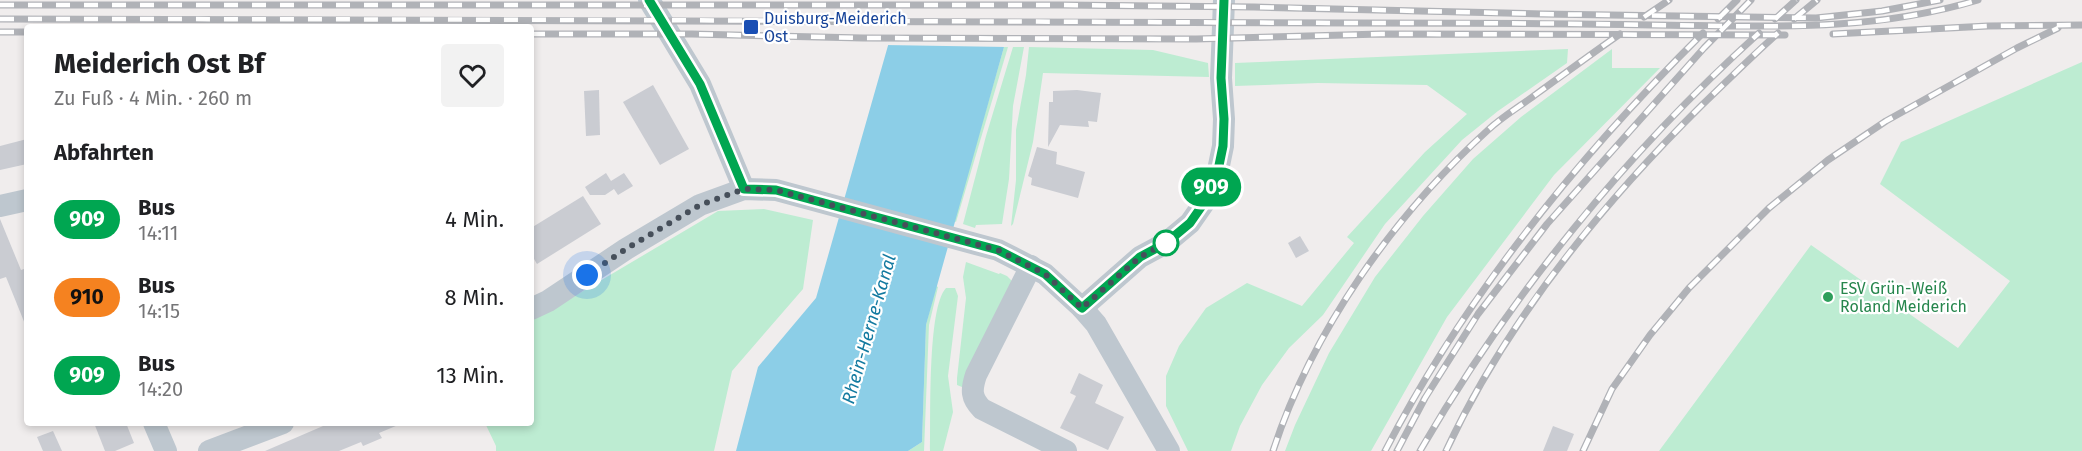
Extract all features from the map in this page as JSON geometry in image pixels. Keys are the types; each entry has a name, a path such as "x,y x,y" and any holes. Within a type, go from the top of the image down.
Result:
{"street":[{"path":"649,0 700,84 744,189"},
{"path":"1089,316 1140,257 1166,243 1190,223 1206,200 1217,175 1223,146 1221,78 1224,0"},
{"path":"534,308 700,205 744,189 776,190 998,250 1045,274 1089,316 1169,451"},
{"path":"0,206 24,202"},
{"path":"1031,266 976,375 973,385 974,401 982,409 1066,451"},
{"path":"155,426 166,451"},
{"path":"209,451 275,426"}],"green space":[{"path":"1004,47 1008,47 956,222 954,221"},
{"path":"1013,47 1024,47 1013,106 1009,179 1002,224 976,225 975,228 963,224"},
{"path":"1029,47 1153,50 1208,63 1209,77 1043,73 1033,142 1011,226 1016,180 1016,130"},
{"path":"1568,49 1567,63 1498,111 1462,140 1385,224 1323,315 1289,348 1262,385 1240,426 1231,451 1188,451 1166,406 1166,376 1179,346 1206,308 1247,283 1302,306 1354,243 1347,237 1425,152 1467,114 1427,85 1318,83 1235,86 1235,63"},
{"path":"1612,49 1612,68 1660,68 1554,175 1447,317 1371,451 1285,451 1329,353 1375,277 1423,216 1473,159 1521,117"},
{"path":"2082,62 2082,451 1659,451 1811,245 1958,348 2010,281 1880,184 1901,142"},
{"path":"764,209 813,220 803,289 732,371 714,451 496,451 486,426 534,426 534,318 718,211"},
{"path":"966,262 1000,273 1012,281 962,387 957,385 957,378 966,298 963,277"},
{"path":"936,286 938,287 929,325 924,451 908,451 922,442 926,325"},
{"path":"946,288 955,288 958,296 948,376 953,412 943,451 930,451 933,340 940,299"}],"water":[{"name":"Rhein-Herne-Kanal","path":"901,0 1004,47 926,325 922,442 908,451 736,451 758,367 816,298"}],"pier":[{"path":"898,0 1022,0 1007,47 885,45"}],"building":[{"path":"653,85 689,149 660,165 623,102"},
{"path":"599,90 600,135 586,136 584,91"},
{"path":"1077,90 1101,93 1097,122 1088,121 1089,127 1060,125 1048,147 1049,102 1053,102 1053,91"},
{"path":"24,140 24,165 0,170 0,146"},
{"path":"1037,147 1057,152 1056,164 1085,172 1078,198 1031,185 1032,178 1028,176"},
{"path":"606,173 611,181 624,173 633,186 618,195 614,189 605,195 590,195 585,187"},
{"path":"583,196 601,224 537,264 534,259 534,226"},
{"path":"0,219 21,270 24,269 24,322 6,277 0,279"},
{"path":"1300,236 1309,251 1296,258 1288,243"},
{"path":"1079,373 1103,385 1095,403 1124,417 1108,450 1060,428 1076,396 1070,393"},
{"path":"95,426 127,426 134,443 115,451 105,451"},
{"path":"323,426 396,426 379,433 382,438 363,446 361,442 339,451 265,451"},
{"path":"1553,426 1574,434 1567,451 1543,451"},
{"path":"53,431 62,451 43,451 37,437"}],"railway":[{"path":"1644,17 1669,0"},
{"path":"1718,19 1737,0"},
{"path":"1397,451 1425,398 1478,314 1547,224 1704,48 1751,0"},
{"path":"1775,19 1796,0"},
{"path":"1794,19 1817,0"},
{"path":"0,5 1063,5 1816,18 1882,11 1940,0"},
{"path":"0,19 1503,23 1776,26 1856,23 1897,18 1937,11 1978,0"},
{"path":"1833,34 1988,26 2082,25"},
{"path":"1583,451 1612,389 1650,335 1689,288 1769,208 1828,160 1886,121 2017,48 2058,28"},
{"path":"0,32 24,32"},
{"path":"1385,451 1451,337 1528,230 1612,129 1703,33"},
{"path":"1420,451 1492,337 1573,229 1663,127 1759,33"},
{"path":"1446,451 1497,356 1527,311 1592,224 1664,143 1778,33"},
{"path":"534,34 1196,39 1381,34 1785,35"},
{"path":"1273,451 1290,406 1333,319 1360,277 1420,199 1493,125 1620,34"}],"bus line":[{"name":"909","path":"649,0 700,84 744,189 776,190 998,250 1045,274 1082,308 1140,257 1166,243 1190,223 1206,200 1217,175 1223,146 1221,78 1224,0"}],"place":[{"name":"Duisburg-Meiderich Ost","path":"751,27"},
{"name":"ESV Grün-Weiß Roland Meiderich","path":"1828,297"}],"route":[{"path":"587,275 700,205 744,189 776,190 998,250 1045,274 1082,308 1140,257 1166,243"}]}
